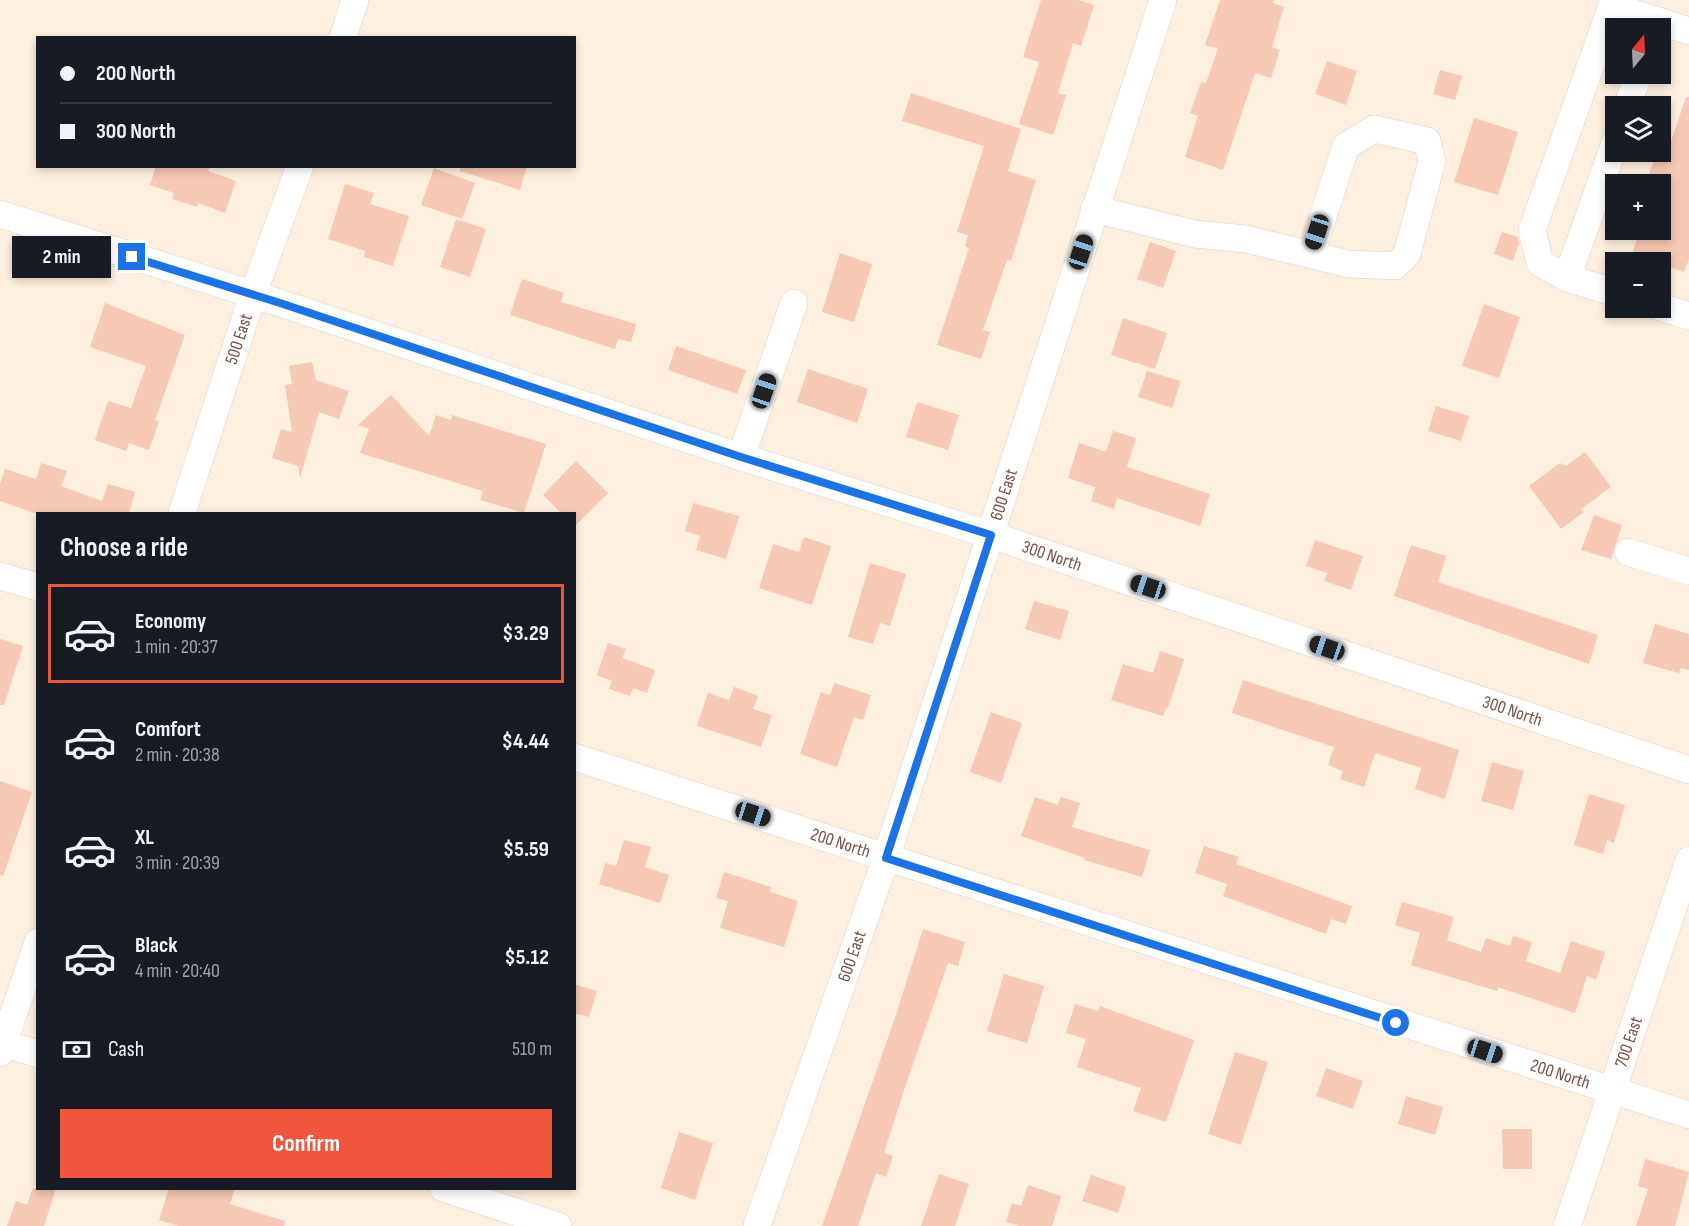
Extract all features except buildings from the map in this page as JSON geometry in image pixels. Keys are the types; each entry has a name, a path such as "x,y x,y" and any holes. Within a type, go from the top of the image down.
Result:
{"street":[{"path":"344,36 355,0"},
{"name":"600 East","path":"757,1226 886,858 1163,0"},
{"path":"1605,290 1567,278 1540,262 1532,230 1613,3 1642,18"},
{"path":"1671,28 1689,31"},
{"path":"1094,209 1195,234 1246,239 1349,264 1395,266 1407,254 1432,161 1427,141 1374,129 1346,146 1311,254"},
{"path":"1567,278 1608,162"},
{"name":"500 East","path":"182,512 253,294 299,168"},
{"name":"300 North","path":"0,214 253,294 741,457 991,535 1689,770"},
{"path":"741,457 794,303"},
{"path":"1671,310 1689,316"},
{"path":"1628,552 1689,571"},
{"path":"0,576 36,586"},
{"name":"200 North","path":"576,758 1551,1073 1612,1089 1689,1115"},
{"name":"700 East","path":"1567,1226 1689,860"},
{"path":"36,948 1,1046 36,1054"},
{"path":"449,1190 558,1226"}],"route":[{"path":"132,257 280,303 741,457 991,535 886,858 1396,1023"}]}
